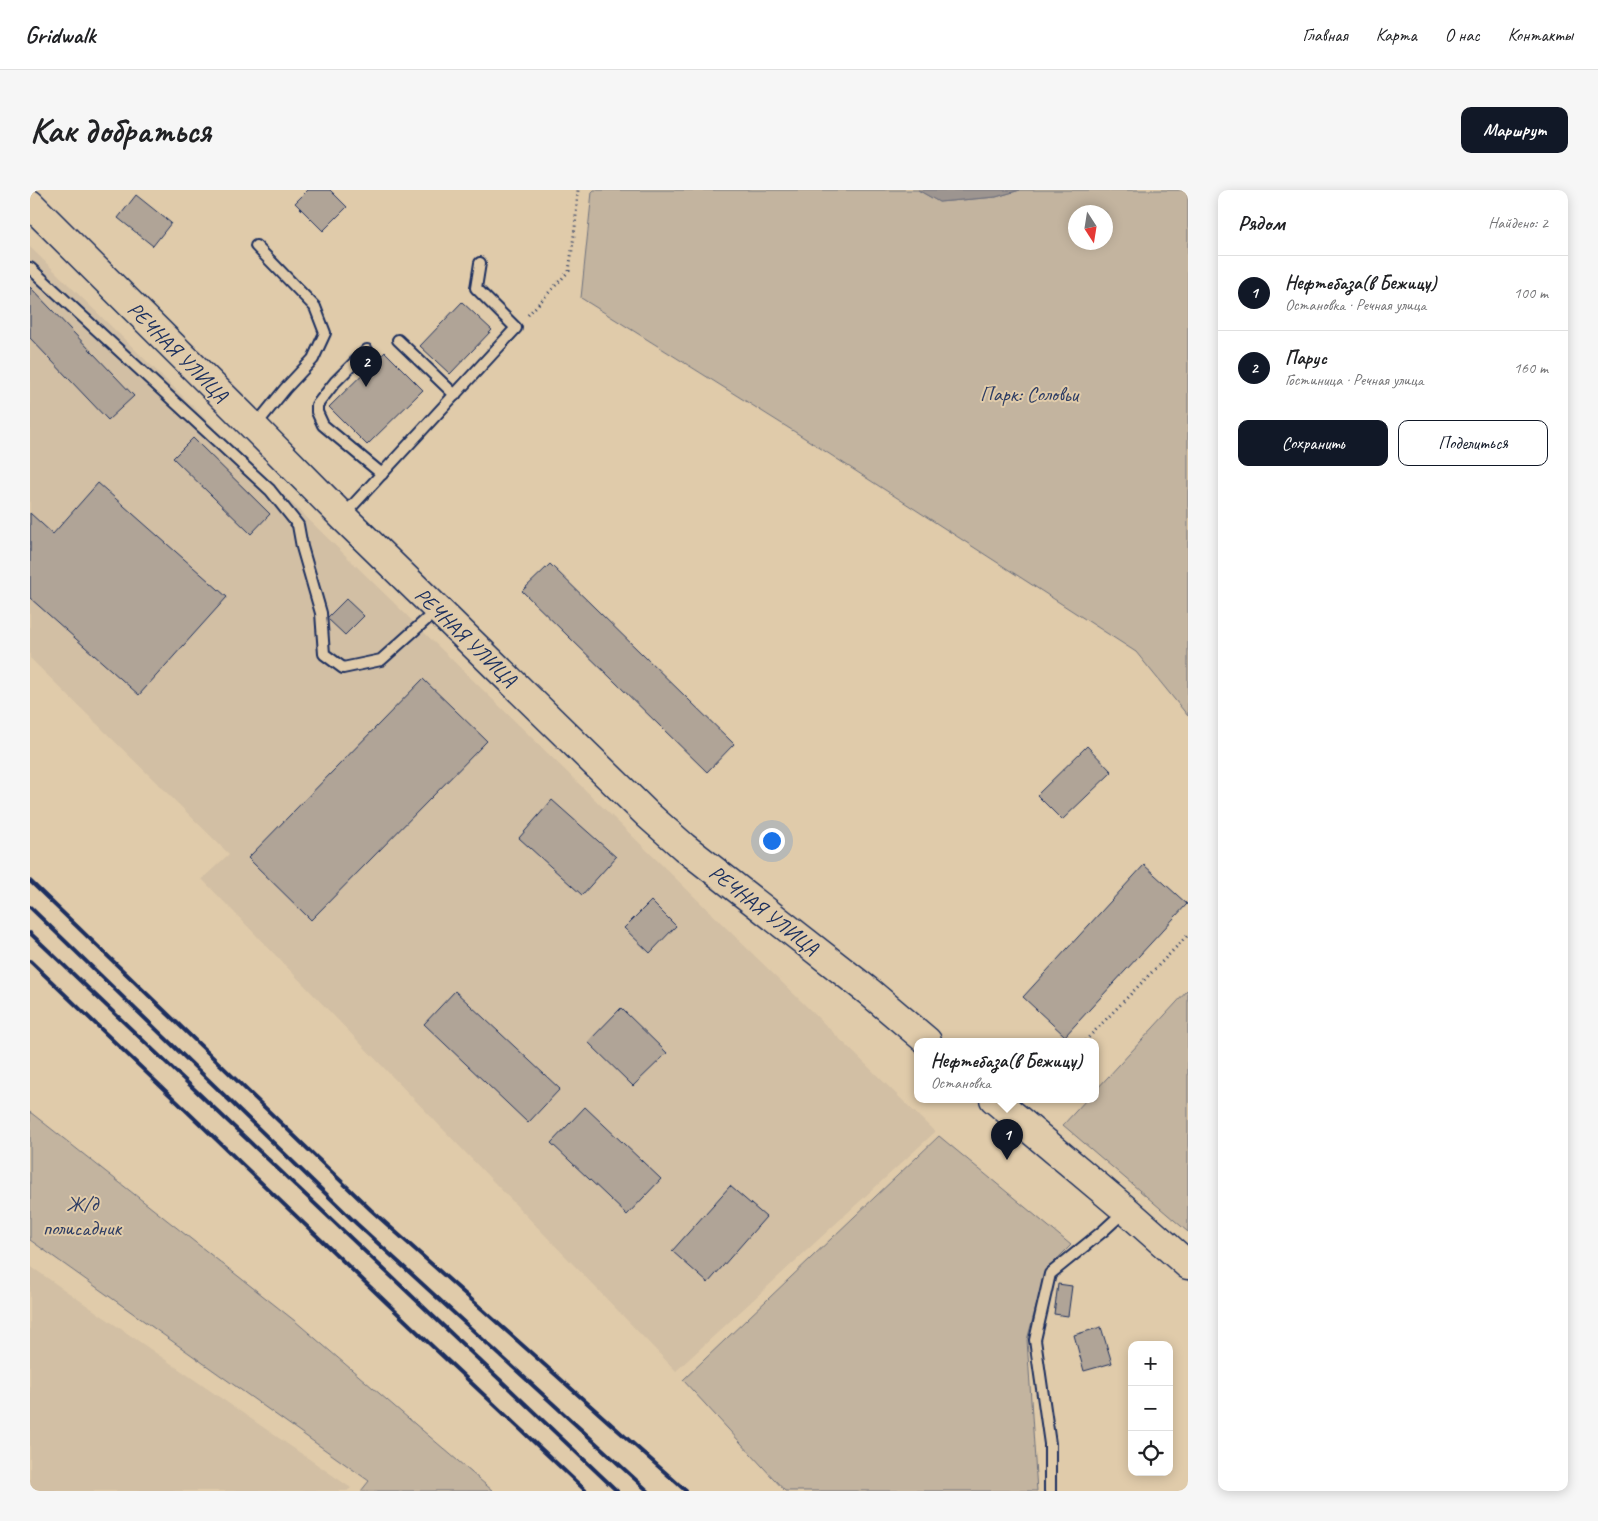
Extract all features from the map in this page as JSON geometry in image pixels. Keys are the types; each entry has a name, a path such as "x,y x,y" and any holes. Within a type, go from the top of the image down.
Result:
{"main road":[{"name":"РЕЧНАЯ УЛИЦА","path":"30,204 342,517 648,815 684,847 868,991 923,1038"},
{"path":"999,1103 1188,1265"}],"lane":[{"path":"254,427 313,358 325,333 315,307 256,246"},
{"path":"342,517 516,328 476,288 480,263"},
{"path":"30,268 270,490 298,525 321,613 324,654 343,668 381,660 438,609"},
{"path":"398,340 455,395"},
{"path":"368,350 335,382 317,405 317,412 323,425 382,474"},
{"path":"1050,1491 1050,1444 1035,1340 1050,1274 1126,1210"}],"path":[{"path":"516,328 568,271 575,228 578,190"},
{"path":"1088,1038 1188,935"}],"shaded area":[{"path":"918,190 1020,190 996,197 939,202"},
{"path":"30,247 935,1132 676,1371 202,879 229,854 30,658"},
{"path":"30,1266 351,1488 347,1491 30,1491"}],"green space":[{"name":"Парк: Соловьи","path":"594,190 918,190 939,202 996,197 1020,190 1188,190 1188,716 1136,652 803,437 581,298 592,192"},
{"path":"1188,990 1188,1232 1063,1125 1083,1103 1099,1103 1099,1087"},
{"name":"Ж/д полисадник","path":"30,1112 295,1321 493,1491 361,1491 369,1481 30,1240"},
{"path":"939,1136 1071,1245 1046,1270 1027,1340 1037,1491 785,1491 683,1380"}],"building":[{"path":"308,190 330,190 347,207 323,231 295,203"},
{"path":"136,195 171,223 153,246 118,218"},
{"path":"30,287 134,396 108,420 30,338"},
{"path":"462,302 492,330 450,374 420,346"},
{"path":"385,352 423,390 367,445 329,407"},
{"path":"193,438 270,514 251,534 173,458"},
{"path":"98,483 227,597 139,695 30,598 30,513 53,534"},
{"path":"550,564 734,744 707,772 522,591"},
{"path":"346,599 364,616 345,635 327,618"},
{"path":"423,679 487,741 311,920 248,858"},
{"path":"1087,746 1112,772 1062,820 1037,795"},
{"path":"552,800 616,857 582,895 519,838"},
{"path":"1144,865 1187,904 1065,1036 1023,997"},
{"path":"651,901 676,926 650,953 624,928"},
{"path":"455,991 560,1089 528,1123 424,1024"},
{"path":"621,1008 667,1053 633,1086 588,1042"},
{"path":"585,1107 661,1179 627,1215 551,1143"},
{"path":"730,1186 766,1217 708,1283 672,1251"},
{"path":"1058,1284 1072,1286 1068,1316 1054,1314"},
{"path":"1101,1327 1112,1363 1084,1371 1074,1335"}],"railway":[{"path":"30,881 371,1210 686,1491"},
{"path":"30,907 357,1224 648,1491"},
{"path":"30,933 617,1491"},
{"path":"30,961 586,1491"}],"place":[{"name":"Парус","path":"366,387"},
{"name":"Нефтебаза(в Бежицу)","path":"1007,1160"}]}
